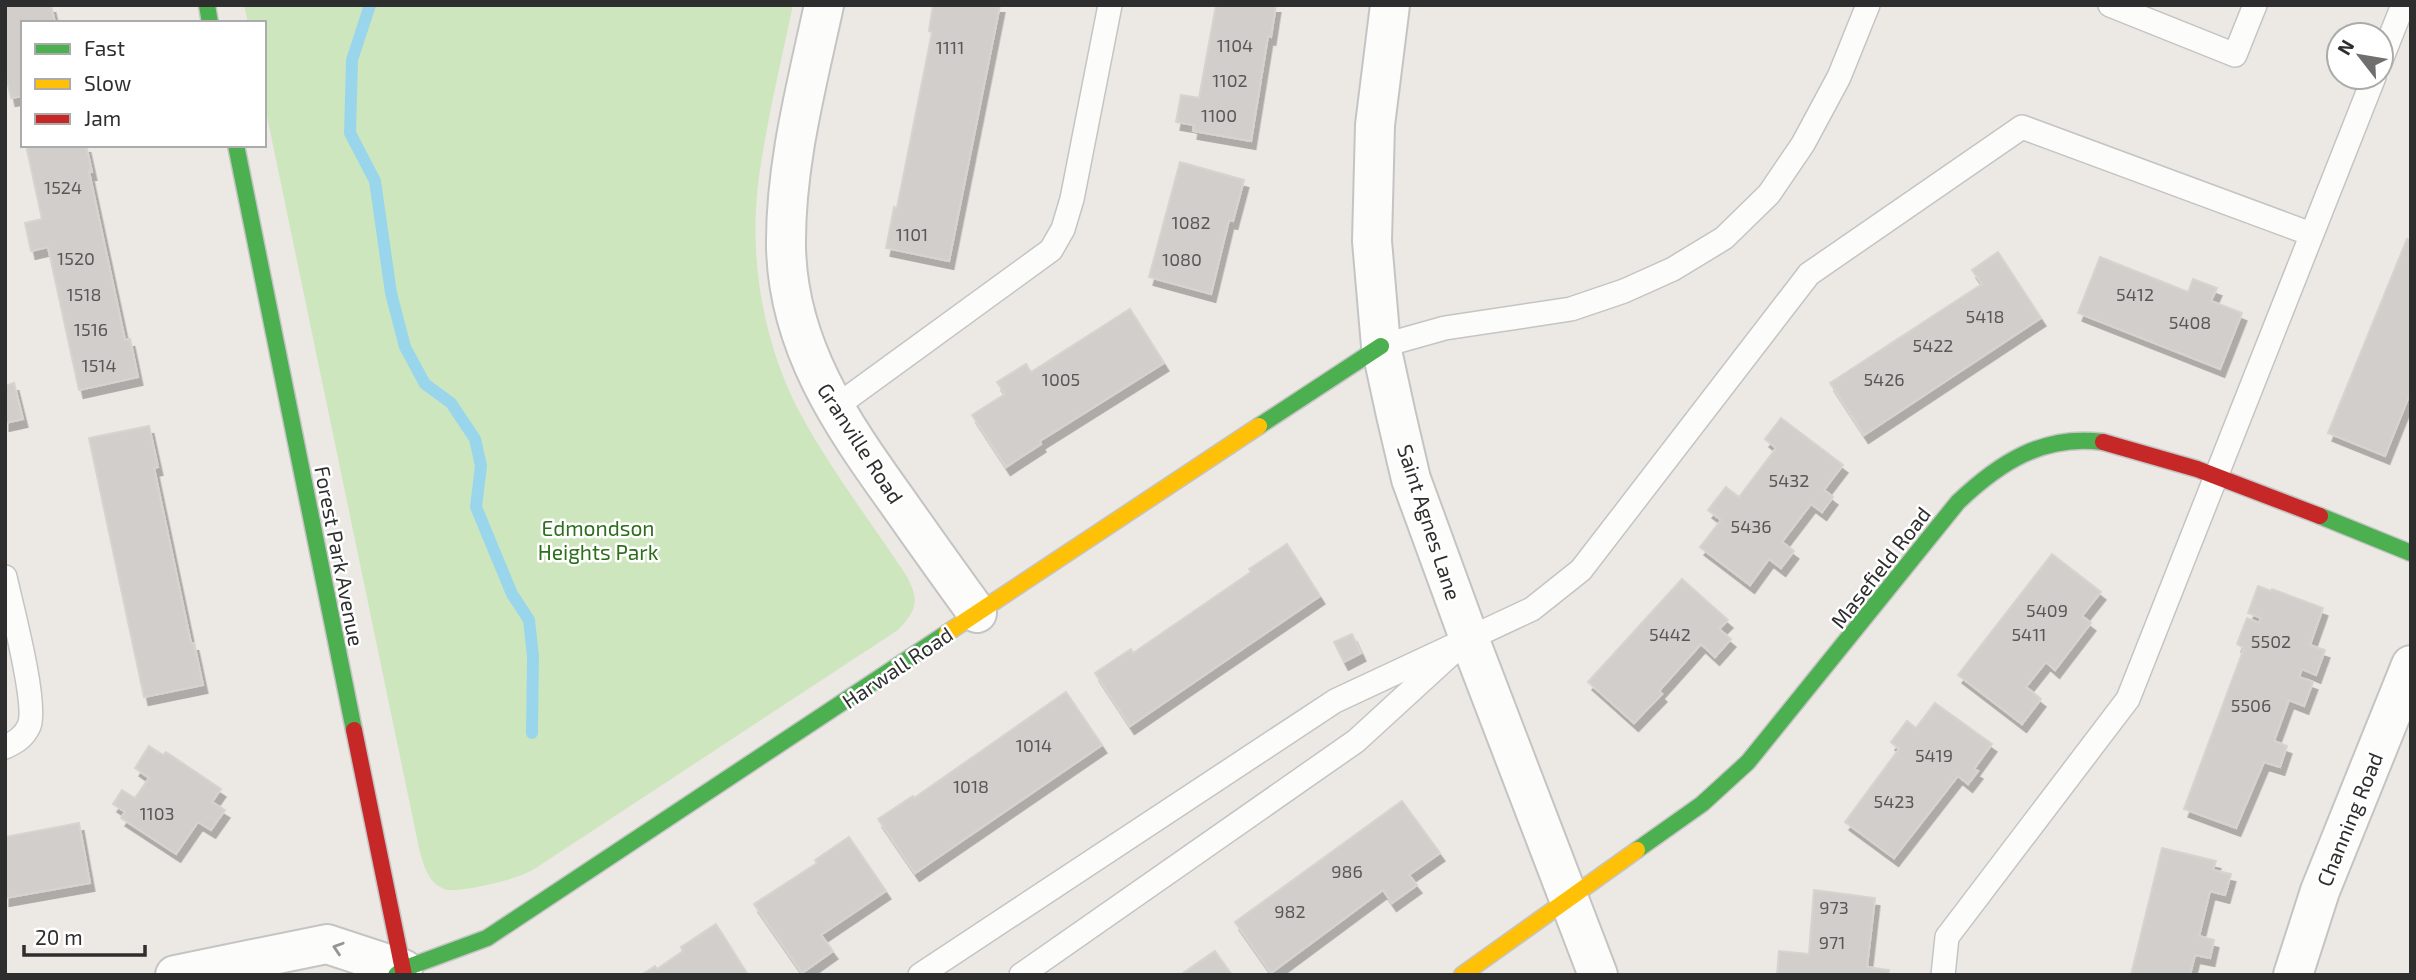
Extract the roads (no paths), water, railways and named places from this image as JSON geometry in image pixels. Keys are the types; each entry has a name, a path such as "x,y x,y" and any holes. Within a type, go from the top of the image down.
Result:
{"street":[{"name":"Granville Road","path":"824,5 798,127 789,187 786,248 794,306 810,360 834,408 867,460 977,613"},
{"name":"Saint Agnes Lane","path":"1390,5 1375,125 1373,241 1381,346 1411,479 1598,975"},
{"name":"Forest Park Avenue","path":"236,147 401,973"},
{"name":"Harwall Road","path":"401,973 487,938 1381,346"},
{"name":"Masefield Road","path":"1462,975 1702,804 1748,762 1958,502 1990,471 2029,450 2063,441 2099,440 2218,475 2411,553"},
{"name":"Channing Road","path":"2293,975 2320,891 2411,665"},
{"path":"176,975 327,944 401,973"}],"lane":[{"path":"834,408 1051,250 1063,229 1072,199 1110,5"},
{"path":"1381,346 1445,327 1571,309 1624,291 1673,269 1724,237 1769,194 1803,144 1839,77 1868,5"},
{"path":"2110,5 2235,55 2255,5"},
{"path":"2395,25 2403,5"},
{"path":"1943,975 1947,937 2128,699 2368,91"},
{"path":"920,975 1335,701 1532,610 1581,570 1809,274 2022,127 2311,233"},
{"path":"5,577 31,702 29,725 19,740 5,747"},
{"path":"1021,975 1356,741 1469,638"}],"waterway":[{"path":"370,5 352,60 350,133 375,181 391,293 405,347 425,384 451,403 475,439 481,466 476,507 512,594 529,620 533,656 532,733"}],"park label":[{"name":"Edmondson Heights Park","path":"598,539"}]}
